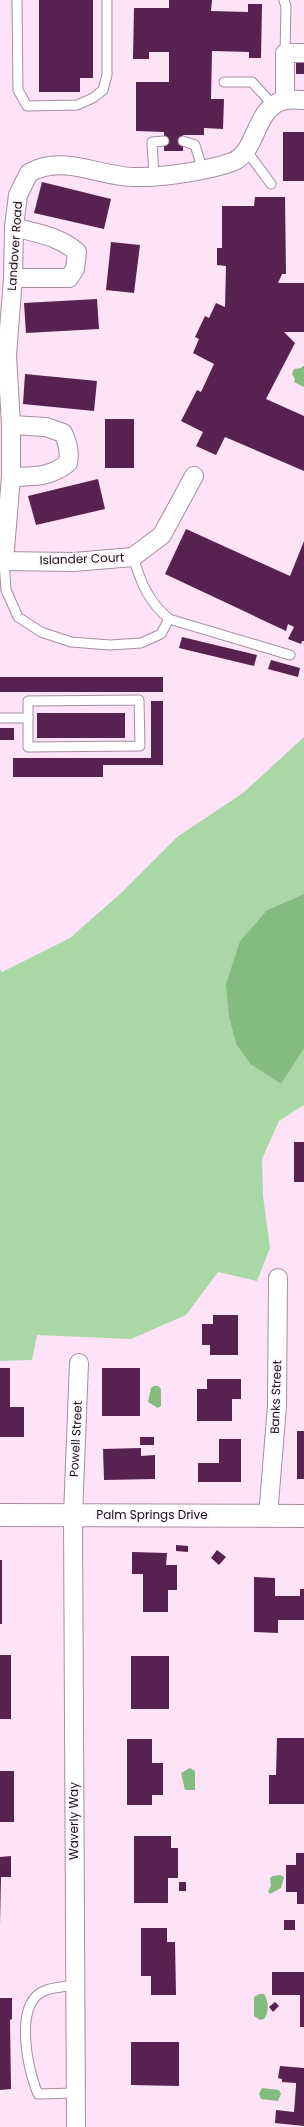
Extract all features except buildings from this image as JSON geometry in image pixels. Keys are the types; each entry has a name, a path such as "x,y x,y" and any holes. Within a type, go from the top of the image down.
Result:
{"street":[{"path":"304,53 285,53 279,103 304,100"},
{"name":"Landover Road","path":"2,561 11,477 11,425 7,355 13,278 14,227 18,194 29,172 50,165 70,165 112,175 134,177 203,171 234,162 246,150 262,118 279,103"},
{"path":"13,278 69,278 75,269 77,252 70,246 54,237 14,227"},
{"path":"11,425 46,427 63,433 69,444 69,455 68,463 60,470 46,476 11,477"},
{"name":"Islander Court","path":"2,561 74,562 133,557 162,535 194,476"},
{"name":"Banks Street","path":"268,1516 277,1406 278,1278"},
{"name":"Powell Street","path":"73,1515 79,1363"},
{"name":"Palm Springs Drive","path":"0,1515 304,1516"},
{"name":"Waverly Way","path":"73,1515 76,2127"}],"lane":[{"path":"17,0 18,90 27,106 77,105 93,98 103,90 107,75 107,0"},
{"path":"284,0 286,6 285,53"},
{"path":"224,82 252,82 279,103"},
{"path":"154,176 152,142 164,141"},
{"path":"183,141 195,145 203,171"},
{"path":"246,150 271,184"},
{"path":"133,557 141,583 155,607 170,619 290,655"},
{"path":"2,561 6,590 18,617 49,635 71,642 110,645 141,643 161,634 170,619"},
{"path":"139,700 140,746 28,747 28,718 28,701 139,700"},
{"path":"0,718 28,718"},
{"path":"75,1985 44,1991 31,2001 26,2019 26,2044 31,2079 38,2094 75,2093"}],"shaded area":[{"path":"303,366 304,387 294,382 295,379 292,374 294,369 301,368"},
{"path":"304,737 304,894 267,910 240,941 229,1017 236,1044 250,1064 281,1084 304,1049 304,1105 279,1121 262,1159 263,1196 270,1248 257,1281 218,1272 186,1315 131,1339 37,1335 32,1360 0,1361 0,969 2,972 70,938 120,894 177,837 243,793"},
{"path":"304,894 304,1049 281,1084 250,1064 236,1044 229,1017 226,984 240,941 267,910"},
{"path":"158,1386 161,1389 161,1406 158,1408 148,1402 151,1388"},
{"path":"190,1768 195,1771 195,1790 185,1790 181,1773"},
{"path":"280,1875 284,1877 281,1888 270,1894 268,1891 271,1886 270,1878"},
{"path":"259,1994 264,1994 268,2007 266,2016 264,2019 260,2020 254,2016 254,1997"},
{"path":"262,2088 279,2090 281,2094 278,2101 261,2099 259,2094"}]}
